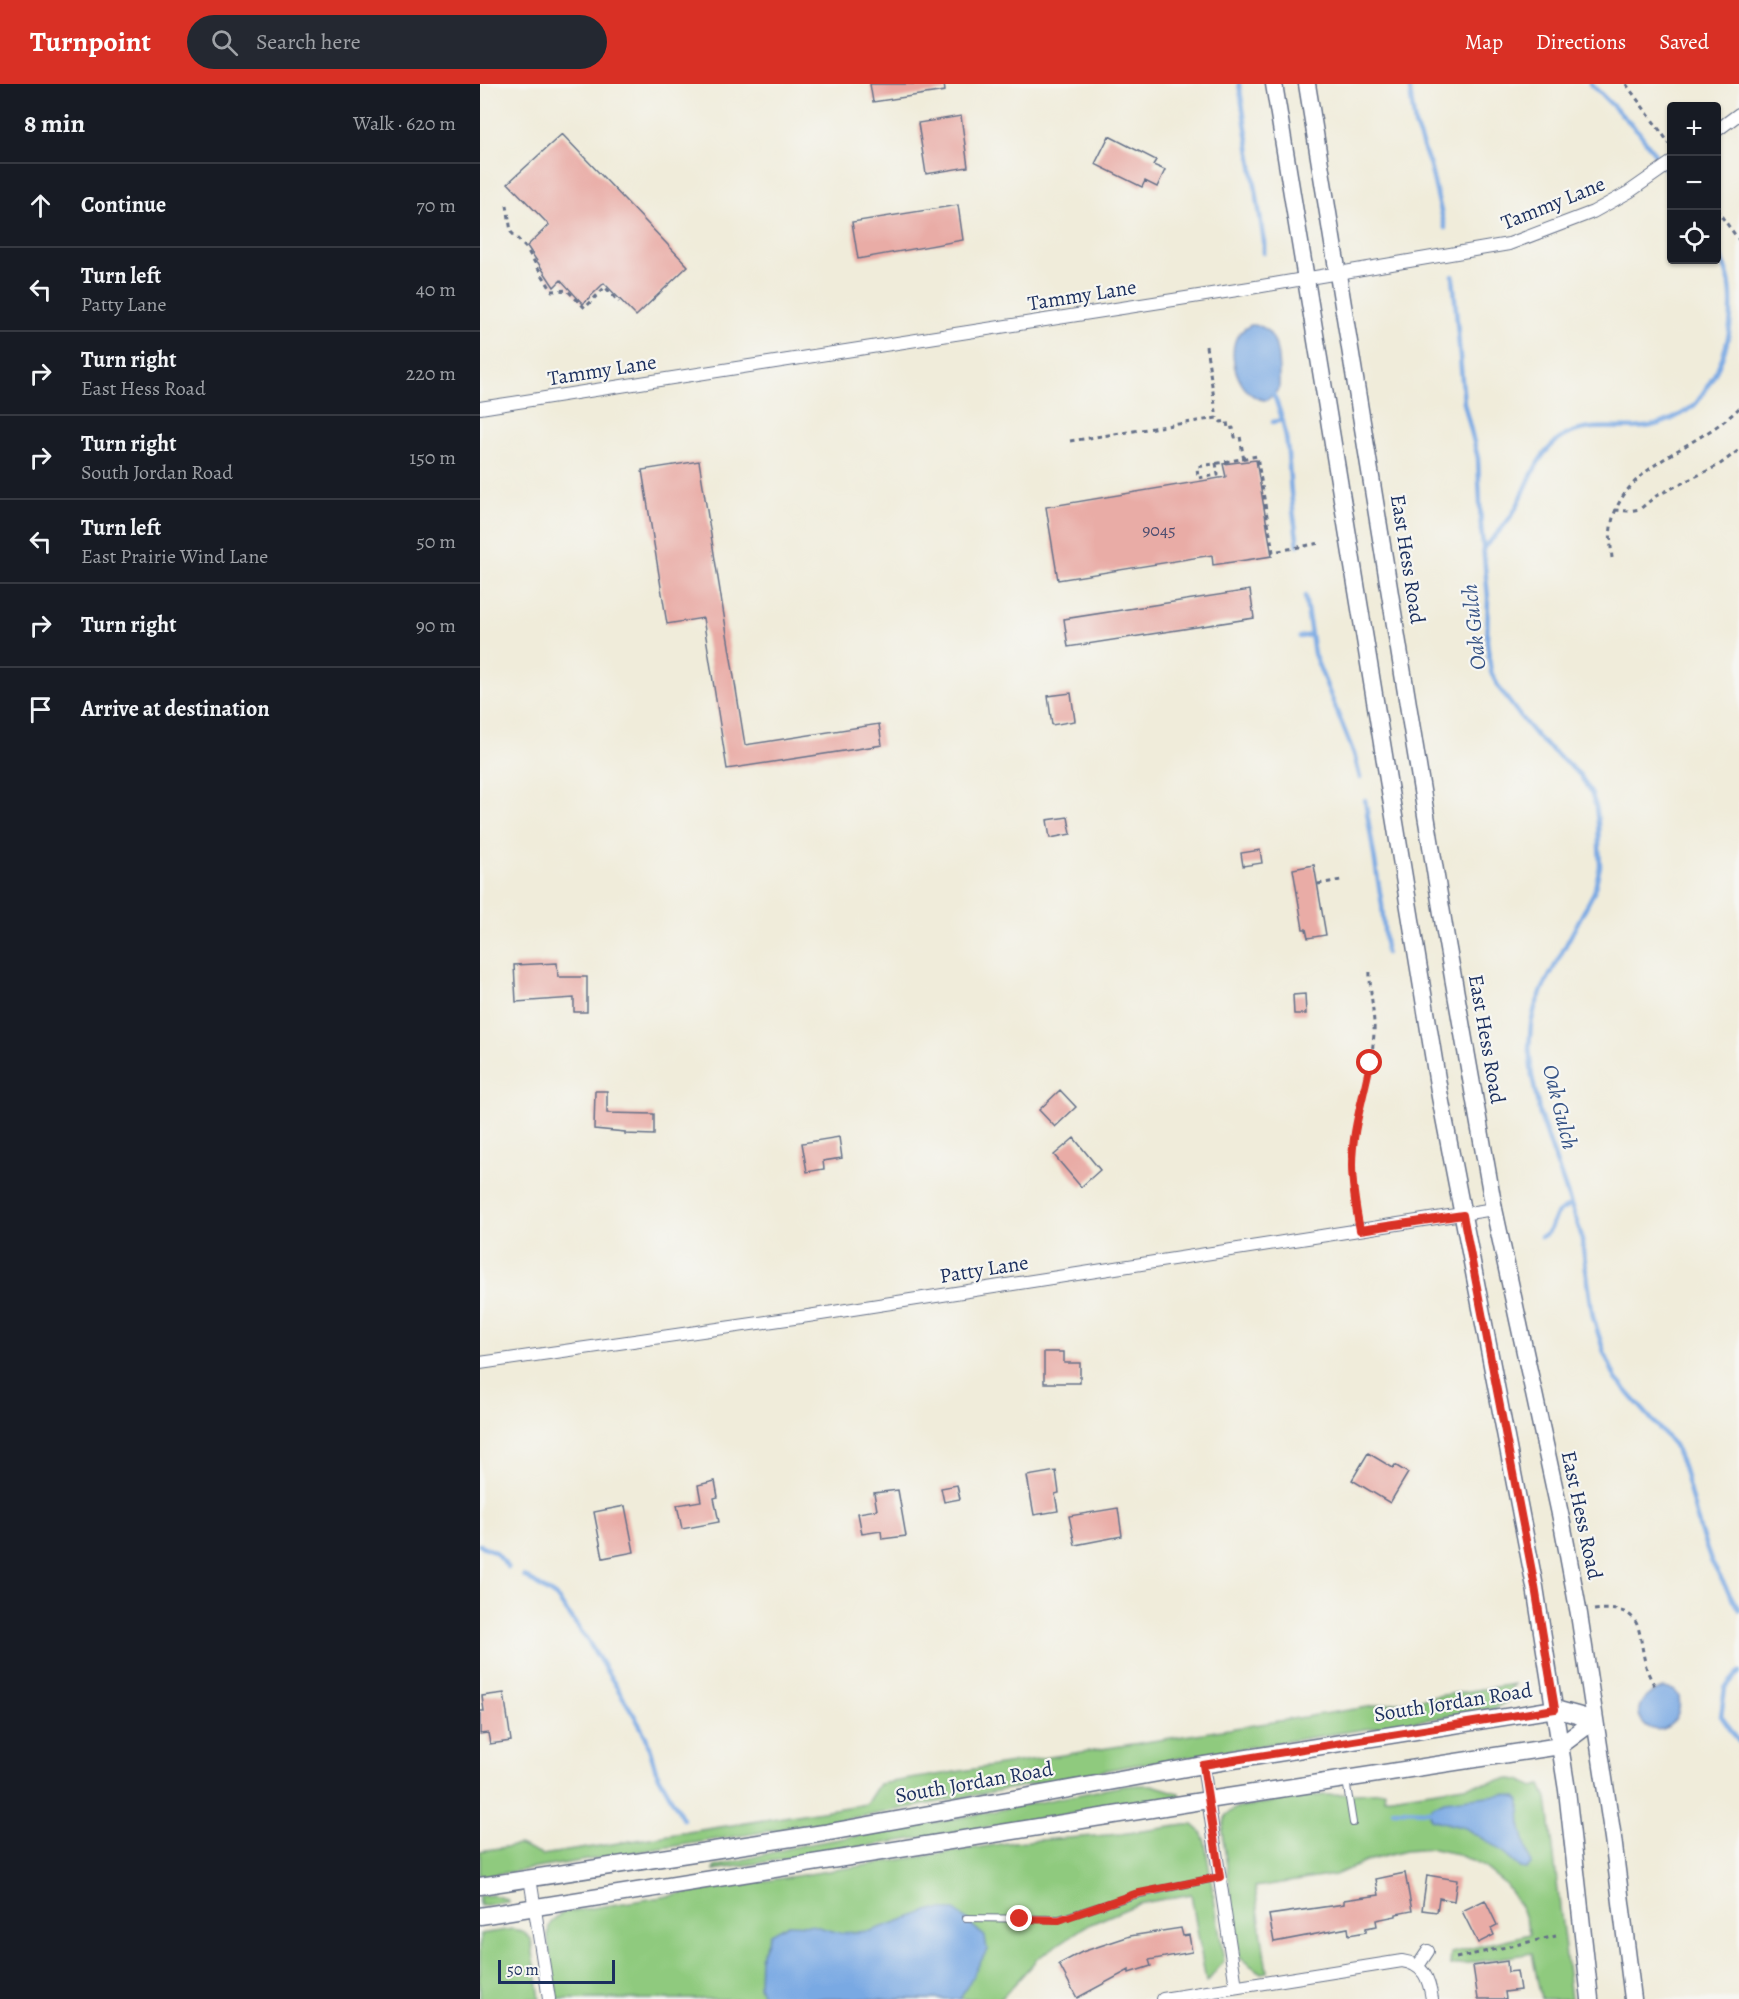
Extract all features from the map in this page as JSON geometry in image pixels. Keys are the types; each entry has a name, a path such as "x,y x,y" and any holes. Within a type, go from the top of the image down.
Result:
{"main road":[{"path":"1275,84 1444,1119 1529,1554 1555,1709 1590,1999"},
{"name":"East Hess Road","path":"1307,84 1445,932 1494,1209 1562,1523 1579,1614 1613,1838 1633,1999"},
{"name":"South Jordan Road","path":"480,1886 824,1833 1203,1765 1555,1709 1595,1720"},
{"path":"480,1916 1560,1746 1595,1720"}],"street":[{"path":"1721,127 1739,114"},
{"name":"Tammy Lane","path":"480,408 1509,244 1593,212 1629,192 1667,165"},
{"name":"Patty Lane","path":"480,1363 778,1321 1494,1209"},
{"path":"1203,1765 1236,1987"},
{"path":"530,1878 549,1999"},
{"path":"1418,1966 1428,1951"},
{"path":"1163,1999 1390,1962 1410,1962 1418,1966 1429,1980 1432,1999"}],"lane":[{"path":"1346,1779 1353,1823"},
{"path":"966,1918 1059,1920 1135,1894 1220,1877"}],"path":[{"path":"1626,84 1667,141"},
{"path":"507,205 511,232 526,248 552,291 567,290 585,308 605,287 619,302"},
{"path":"1717,210 1739,240"},
{"path":"1206,346 1217,418 1221,422 1227,421 1228,429 1233,428 1235,437 1240,436 1244,460"},
{"path":"1611,558 1612,524 1615,510 1623,494 1639,477 1726,421 1739,408"},
{"path":"1070,441 1217,418"},
{"path":"1615,510 1640,509 1656,496 1719,465 1739,450"},
{"path":"1216,463 1218,475 1198,478 1197,467 1216,463 1244,460 1257,456 1273,552 1320,543"},
{"path":"1318,884 1341,880"},
{"path":"1360,1230 1354,1196 1352,1163 1354,1134 1370,1063 1374,1031 1370,968"},
{"path":"1579,1614 1610,1609 1629,1613 1635,1619 1641,1634 1647,1670 1655,1687"},
{"path":"1456,1958 1556,1936"}],"green space":[{"path":"1514,1684 1506,1694 1508,1701 1493,1709 1123,1767 871,1815 480,1877 480,1851 519,1845 542,1855 866,1804 879,1784"},
{"path":"1510,1779 1520,1780 1533,1787 1541,1785 1547,1798 1571,1999 1541,1999 1532,1953 1450,1966 1451,1953 1530,1934 1521,1907 1505,1884 1484,1867 1457,1854 1433,1849 1405,1851 1370,1860 1335,1875 1255,1887 1267,1972 1261,1973 1240,1958 1222,1831 1226,1815 1236,1808 1310,1796 1385,1791 1384,1798"},
{"path":"1152,1785 1179,1793 1180,1797 714,1870 714,1867 798,1846 1122,1786"},
{"path":"1193,1825 1201,1832 1205,1842 1224,1961 1206,1982 1191,1894 1138,1904 1086,1926 1038,1958 1001,1999 558,1999 548,1934 553,1920 566,1912 1014,1842 1121,1834"},
{"path":"493,1895 507,1899 508,1902 480,1906 480,1896"},
{"path":"512,1929 522,1931 531,1939 540,1999 480,1999 480,1934"}],"water":[{"path":"1251,325 1261,327 1268,332 1273,339 1278,357 1278,390 1267,400 1250,394 1235,369 1233,350 1235,341"},
{"path":"1663,1688 1674,1690 1679,1696 1679,1708 1675,1719 1667,1727 1658,1730 1642,1722 1639,1713 1641,1704 1648,1695"},
{"path":"1506,1794 1520,1801 1521,1829 1531,1864 1526,1869 1520,1868 1496,1847 1465,1828 1431,1819 1429,1814 1432,1807 1444,1801"},
{"path":"931,1910 955,1910 985,1937 987,1950 960,1999 764,1999 759,1986 760,1958 770,1934 788,1924 811,1925 840,1933 871,1931"}],"building":[{"path":"870,84 944,84 945,91 873,102"},
{"path":"961,116 968,167 926,174 918,123"},
{"path":"562,134 688,266 636,316 604,283 583,304 561,280 554,287 527,246 549,225 508,183"},
{"path":"1109,136 1156,160 1153,165 1165,170 1157,187 1145,181 1142,187 1095,164"},
{"path":"958,205 963,240 858,259 852,222"},
{"path":"1256,460 1272,556 1213,565 1212,555 1058,580 1046,507 1226,477 1223,464"},
{"path":"699,461 745,745 879,724 882,745 727,769 703,618 667,624 642,470"},
{"path":"1250,590 1254,618 1068,647 1064,619"},
{"path":"1071,693 1075,721 1052,725 1048,696"},
{"path":"1068,817 1071,834 1050,838 1047,820"},
{"path":"1260,850 1262,863 1243,866 1241,853"},
{"path":"1314,865 1326,935 1308,938 1306,929 1303,929 1293,869"},
{"path":"557,963 558,977 587,977 587,1012 574,1012 574,998 516,1002 514,965"},
{"path":"1305,994 1306,1014 1294,1014 1293,995"},
{"path":"1060,1090 1076,1107 1055,1127 1039,1110"},
{"path":"595,1091 607,1091 607,1113 654,1114 654,1135 625,1134 625,1132 594,1129"},
{"path":"839,1137 842,1158 823,1161 824,1169 807,1172 802,1143"},
{"path":"1074,1138 1100,1170 1081,1187 1054,1155"},
{"path":"1044,1352 1064,1352 1064,1363 1080,1363 1080,1383 1044,1383"},
{"path":"1368,1453 1393,1468 1395,1465 1408,1473 1390,1503 1352,1480"},
{"path":"1056,1471 1059,1493 1055,1494 1058,1511 1034,1515 1027,1476"},
{"path":"715,1481 718,1497 714,1498 719,1522 682,1529 677,1505 701,1501 698,1485"},
{"path":"957,1485 960,1499 944,1502 941,1488"},
{"path":"898,1490 906,1536 882,1539 881,1531 862,1534 858,1513 877,1510 874,1493"},
{"path":"625,1506 634,1552 603,1558 594,1512"},
{"path":"1118,1508 1122,1536 1075,1545 1069,1516"},
{"path":"504,1693 511,1741 490,1744 488,1733 480,1734 480,1711 484,1711 482,1696"},
{"path":"1405,1873 1412,1911 1376,1920 1377,1926 1366,1928 1366,1932 1349,1935 1348,1928 1274,1942 1269,1915 1344,1904 1344,1900 1379,1895 1376,1879"},
{"path":"1427,1875 1457,1880 1454,1901 1439,1898 1437,1912 1422,1910"},
{"path":"1485,1900 1497,1925 1491,1928 1494,1935 1478,1943 1462,1911"},
{"path":"1181,1928 1183,1936 1189,1935 1192,1952 1149,1960 1151,1966 1129,1973 1129,1970 1077,1998 1059,1964 1082,1952 1130,1936"},
{"path":"1507,1961 1508,1972 1517,1971 1520,1990 1505,1992 1506,1999 1478,1999 1473,1966"}],"waterway":[{"path":"1239,84 1264,253"},
{"name":"Oak Gulch","path":"1409,84 1415,125 1430,166 1445,228"},
{"name":"Oak Gulch","path":"1591,84 1639,132 1667,171"},
{"name":"Oak Gulch","path":"1483,548 1510,518 1545,452 1561,438 1582,429 1640,428 1656,425 1677,416 1697,403 1717,370 1729,334 1731,294 1721,258"},
{"name":"Oak Gulch","path":"1453,276 1464,403 1478,458 1481,526 1488,597 1487,641 1491,672 1499,688 1538,738 1580,775 1591,793 1598,823 1600,866 1594,892 1542,990 1531,1024 1529,1048 1540,1115 1581,1234 1593,1317 1604,1352 1616,1379 1674,1445 1683,1466 1711,1561 1739,1610"},
{"path":"1271,389 1285,434 1298,545"},
{"path":"1273,422 1283,420"},
{"path":"1305,596 1314,654 1354,754 1360,778"},
{"path":"1300,637 1310,635"},
{"path":"1365,800 1382,905 1386,953"},
{"path":"1541,1237 1548,1232 1558,1213 1571,1205"},
{"path":"480,1545 495,1552 508,1567"},
{"path":"524,1576 556,1597 586,1638 646,1737 656,1771 683,1819"},
{"name":"Oak Gulch","path":"1739,1672 1725,1688 1721,1716 1739,1742"},
{"path":"1393,1810 1435,1811"}],"route":[{"path":"1020,1919 1059,1920 1135,1894 1220,1877 1203,1765 1555,1709 1535,1587 1463,1215 1360,1230 1354,1196 1352,1163 1354,1134 1370,1063"}]}
